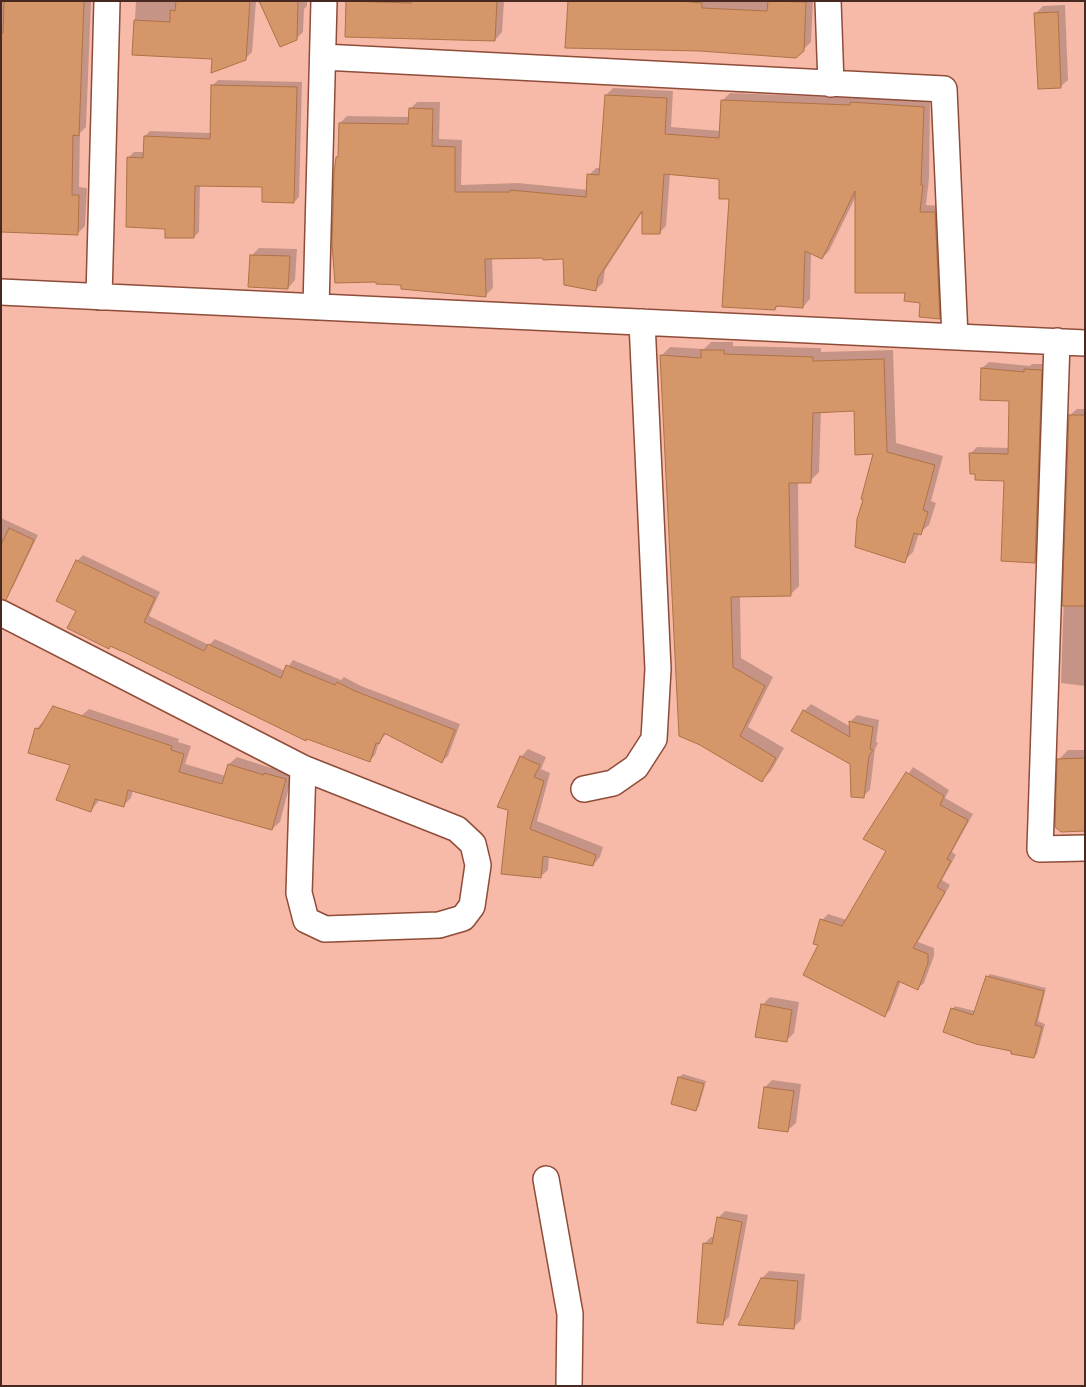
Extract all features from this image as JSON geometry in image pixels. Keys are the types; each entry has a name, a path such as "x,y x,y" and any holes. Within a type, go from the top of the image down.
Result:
{"street":[{"path":"99,297 107,1"},
{"path":"316,307 324,1"},
{"path":"828,1 831,84"},
{"path":"323,57 944,89 955,336"},
{"path":"1,292 1085,343"},
{"path":"584,789 613,784 636,767 654,739 658,669 642,322"},
{"path":"1057,341 1040,849 1085,848"},
{"path":"1,613 303,768 457,829 473,844 478,865 472,906 463,918 438,925 325,929 306,920 299,893 303,768"},
{"path":"546,1179 570,1314 569,1386"}],"building":[{"path":"4,1 84,1 79,136 73,135 72,195 79,195 78,235 1,232 1,33 3,33"},
{"path":"176,1 250,1 246,60 211,73 212,59 132,55 134,20 170,22 170,10 175,11"},
{"path":"259,1 298,1 297,40 280,47"},
{"path":"346,1 411,3 411,1 497,1 495,41 345,37"},
{"path":"568,1 680,1 702,3 702,8 767,11 768,1 806,2 804,51 796,58 700,51 565,48"},
{"path":"1058,12 1061,88 1038,89 1034,13"},
{"path":"211,85 297,87 294,203 262,202 262,187 195,186 194,238 165,238 165,229 126,227 127,157 143,158 144,136 210,139"},
{"path":"605,95 667,98 665,134 719,138 721,100 850,105 850,102 924,107 921,185 923,185 920,212 935,212 940,319 919,317 920,303 904,301 905,293 855,293 855,191 822,259 805,251 803,308 776,306 775,310 722,307 729,199 719,199 719,179 664,174 660,234 642,234 642,211 598,278 596,291 564,285 563,259 543,260 543,258 485,259 486,297 401,289 401,285 376,284 376,282 335,283 332,244 334,173 336,157 338,157 339,123 408,124 409,108 433,109 432,146 455,147 455,192 510,192 510,190 586,197 587,174 599,175"},
{"path":"250,255 290,256 288,289 248,287"},
{"path":"701,350 724,350 724,354 813,357 813,361 884,359 887,452 935,465 923,510 928,512 921,535 914,533 905,563 855,547 857,519 873,454 855,455 854,411 813,413 811,483 789,483 791,596 731,597 733,667 765,686 740,736 776,758 762,782 700,745 679,736 660,355 701,358"},
{"path":"981,368 1024,372 1024,369 1042,370 1035,563 1001,561 1004,481 975,480 975,474 970,474 969,453 1008,454 1009,401 980,400"},
{"path":"1069,415 1085,415 1085,606 1062,606"},
{"path":"9,528 34,540 6,600 1,599 1,545"},
{"path":"76,560 155,598 144,622 204,651 208,644 281,678 286,665 335,685 337,682 355,691 455,730 442,763 384,733 379,744 376,743 370,762 307,739 306,741 128,654 110,646 109,649 67,628 76,611 56,601"},
{"path":"53,706 172,746 171,750 184,754 179,772 222,784 228,764 264,775 264,773 286,779 272,830 128,790 124,807 95,799 91,812 56,800 70,765 28,753 35,728 39,729"},
{"path":"803,710 850,737 849,721 873,727 870,749 873,750 869,756 864,798 851,797 850,764 791,731"},
{"path":"520,756 540,765 534,777 544,781 530,829 596,855 593,866 543,856 541,878 501,874 508,810 497,807"},
{"path":"1085,758 1085,831 1061,832 1055,827 1057,759"},
{"path":"906,772 944,796 940,805 968,820 947,859 951,861 937,887 945,892 913,948 928,954 928,963 918,990 898,981 885,1017 803,975 818,945 813,944 820,919 842,926 886,851 863,839"},
{"path":"986,976 1044,991 1035,1025 1042,1027 1034,1058 1011,1054 1011,1051 976,1044 943,1032 951,1008 973,1015"},
{"path":"761,1004 792,1010 787,1042 755,1037"},
{"path":"678,1077 704,1084 696,1111 671,1104"},
{"path":"764,1087 794,1091 788,1132 758,1128"},
{"path":"717,1217 742,1222 723,1325 697,1323 703,1243 712,1244"},
{"path":"761,1278 798,1281 794,1329 738,1325"}]}
